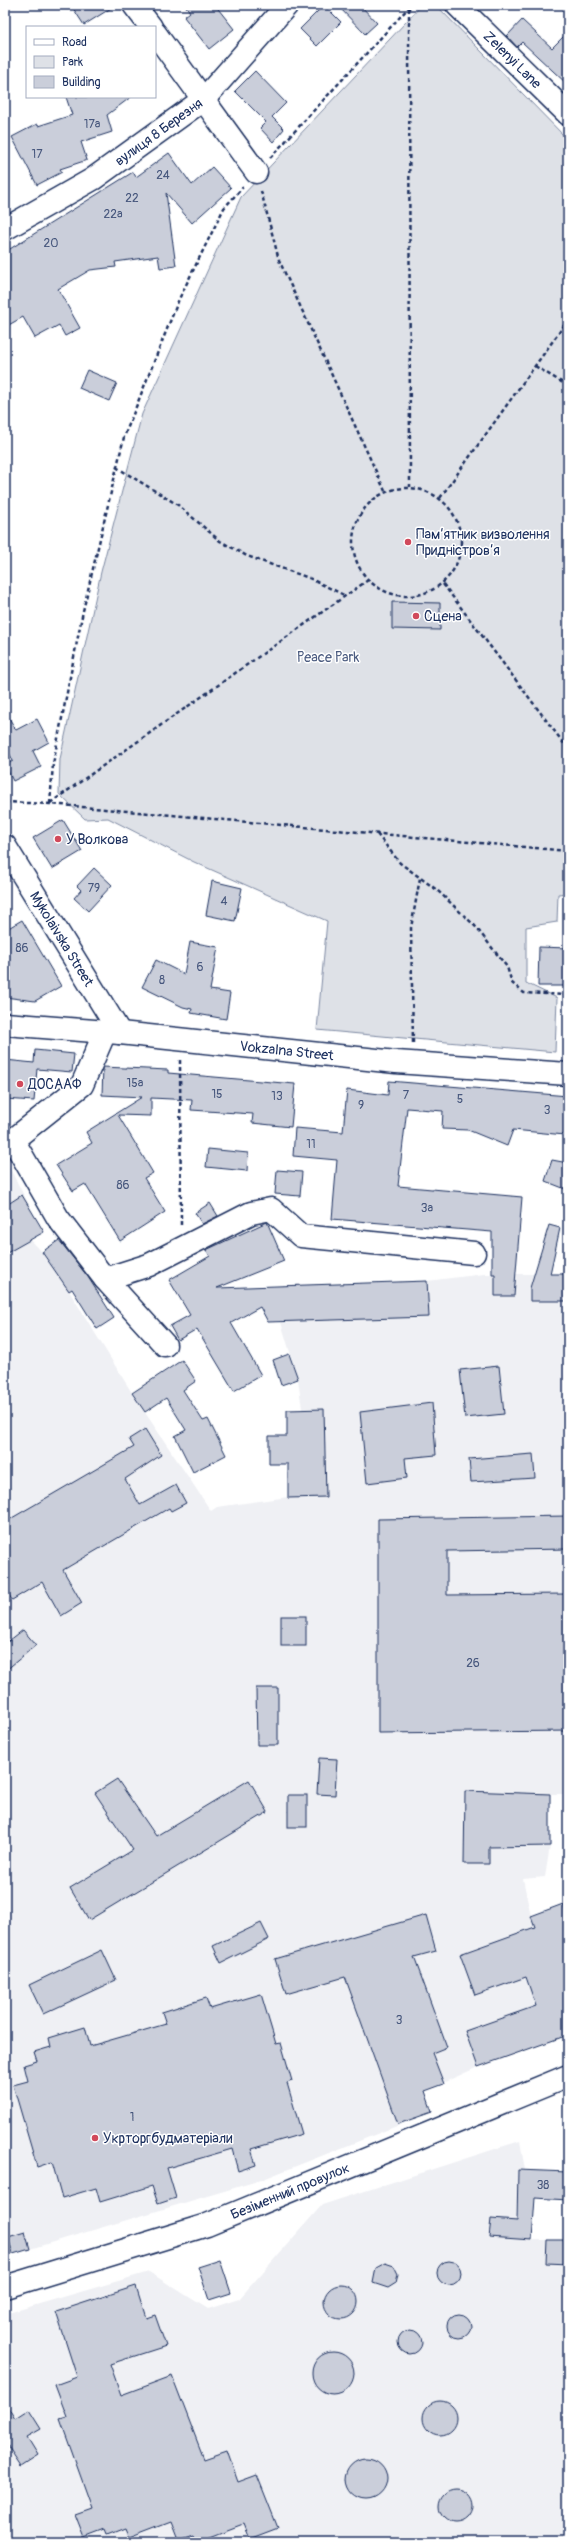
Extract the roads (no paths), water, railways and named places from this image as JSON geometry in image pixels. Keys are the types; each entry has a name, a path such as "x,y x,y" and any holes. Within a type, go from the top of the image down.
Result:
{"street":[{"path":"134,5 150,26"},
{"name":"вулиця 8 Березня","path":"5,229 93,178 204,99 287,5"},
{"name":"Zelenyi Lane","path":"457,5 568,114"},
{"path":"156,34 256,172"},
{"name":"Mykolaivska Street","path":"5,846 112,1032"},
{"name":"Vokzalna Street","path":"5,1024 112,1032 396,1062 568,1074"},
{"path":"112,1032 82,1085 13,1140 58,1218 105,1279 165,1345"},
{"path":"105,1279 149,1265 251,1212 271,1209 301,1236 474,1254"},
{"name":"Безіменний провулок","path":"5,2287 207,2225 568,2076"}],"place":[{"name":"Пам’ятник визволення Придністров’я","path":"408,542"},
{"name":"Сцена","path":"416,616"},
{"name":"У Волкова","path":"58,839"},
{"name":"ДОСААФ","path":"20,1084"},
{"name":"Укрторгбудматеріали","path":"95,2138"}],"park label":[{"name":"Peace Park","path":"328,657"}]}
